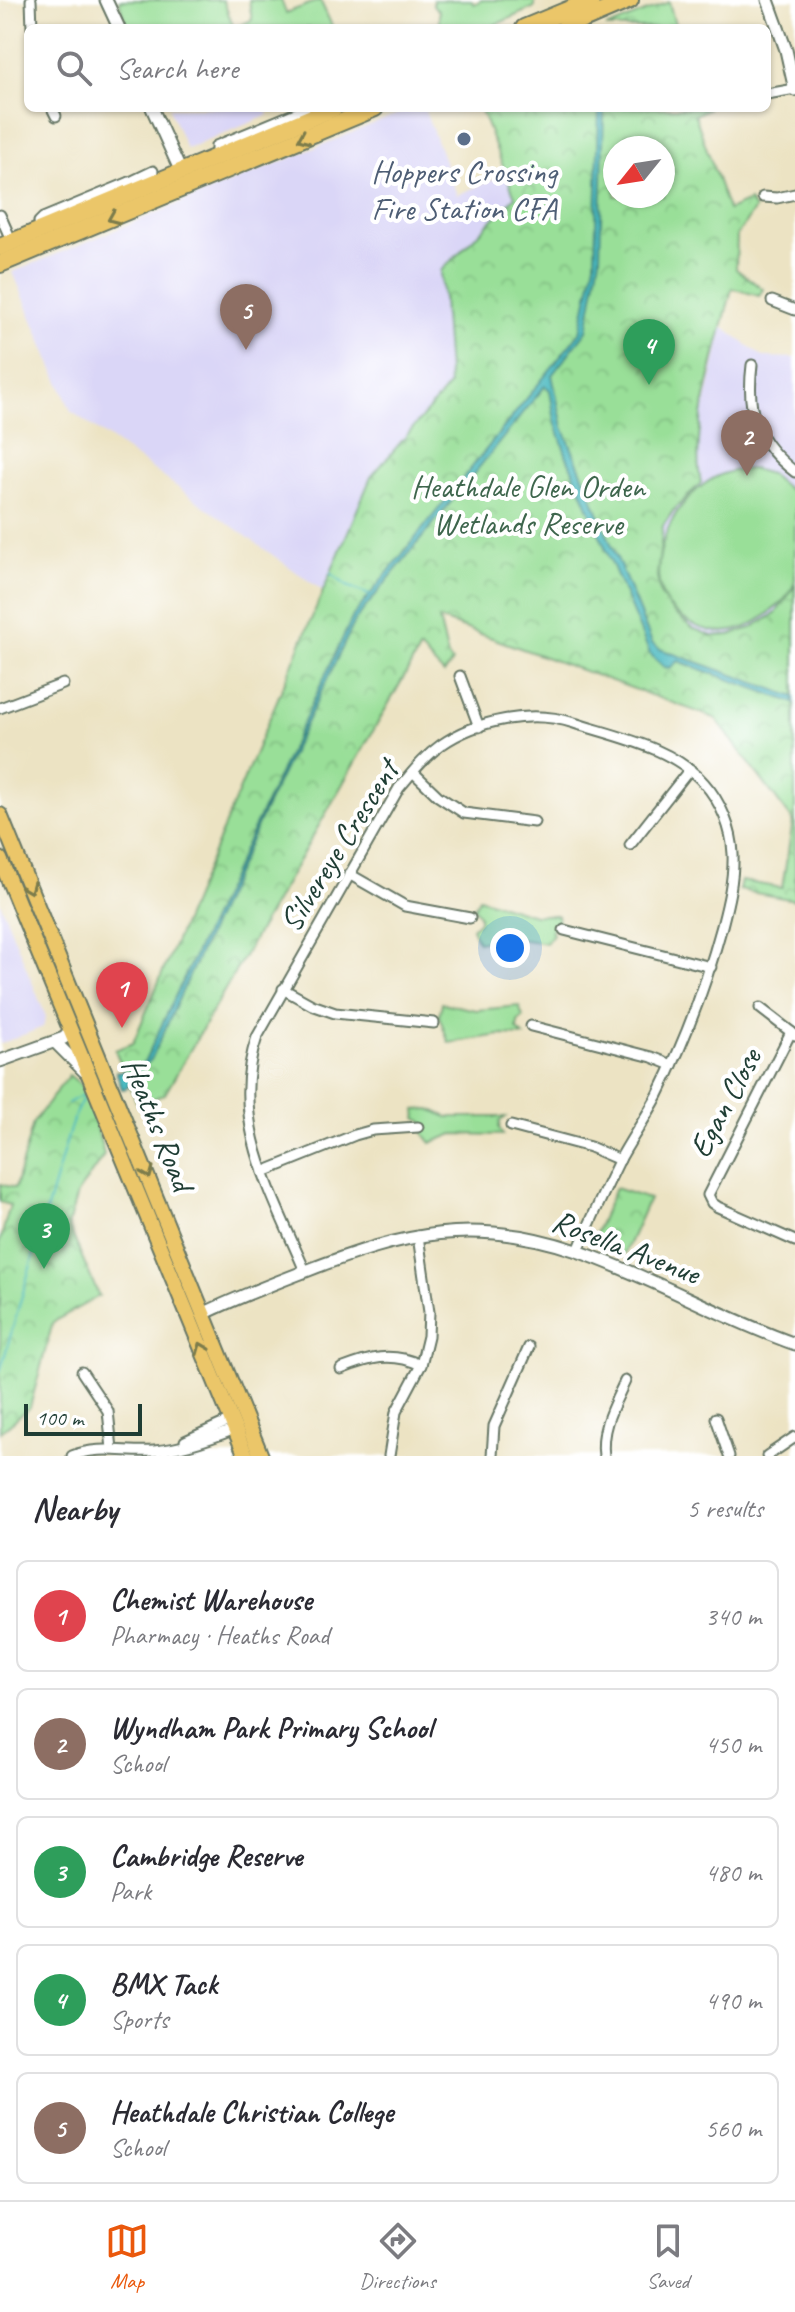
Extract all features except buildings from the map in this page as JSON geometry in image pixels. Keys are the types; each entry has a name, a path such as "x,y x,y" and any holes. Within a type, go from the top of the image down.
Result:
{"highway":[{"path":"534,24 592,0"},
{"path":"573,24 630,0"},
{"path":"7,242 67,238 216,157 324,112"},
{"path":"7,242 41,230 134,186 246,162 365,112"},
{"path":"216,157 225,164 246,162"},
{"path":"41,230 47,237 67,238"},
{"path":"0,264 7,242"}],"main road":[{"name":"Heaths Road","path":"0,815 205,1313 246,1456"},
{"name":"Heaths Road","path":"0,859 190,1319 237,1423 261,1456"},
{"path":"28,929 44,922"},
{"path":"71,1030 85,1021"},
{"path":"190,1319 205,1313"}],"street":[{"path":"31,0 32,24"},
{"path":"106,0 117,24"},
{"path":"113,0 118,24"},
{"path":"768,0 790,48 795,90 771,93"},
{"path":"153,112 180,178"},
{"path":"216,157 216,146 298,112"},
{"path":"134,186 153,171"},
{"path":"763,197 795,194"},
{"path":"0,215 7,242"},
{"path":"772,301 795,310"},
{"path":"752,365 751,410 756,427 768,446 795,472"},
{"path":"460,676 479,727"},
{"path":"0,708 63,684"},
{"name":"Silvereye Crescent","path":"305,1271 263,1172 248,1123 247,1079 257,1037 399,788 443,744 479,727 512,718 537,716 568,721 654,750 690,769 716,799 726,819 733,852 725,913 692,1021 657,1096 620,1160 578,1251"},
{"path":"630,845 690,769"},
{"path":"413,772 438,796 464,813 534,822"},
{"path":"349,874 405,906 470,918"},
{"path":"564,930 711,967"},
{"path":"283,989 335,1013 434,1023"},
{"name":"Egan Close","path":"760,1008 793,1033 708,1195 718,1207 792,1240"},
{"path":"531,1026 672,1065"},
{"path":"0,1061 55,1042 68,1036 71,1030"},
{"path":"0,1053 60,1031 71,1030"},
{"path":"55,1042 90,1078"},
{"path":"511,1126 590,1147 620,1160"},
{"path":"263,1172 355,1135 373,1130 418,1127"},
{"path":"792,1240 795,1228"},
{"name":"Rosella Avenue","path":"205,1313 372,1246 418,1236 467,1232 533,1238 578,1251 795,1344"},
{"path":"389,1456 396,1412 421,1365 428,1336 429,1312 418,1236"},
{"path":"492,1456 494,1426 529,1347"},
{"path":"341,1369 369,1358 384,1356 400,1357 421,1365"},
{"path":"82,1372 108,1411 112,1449"},
{"path":"604,1456 606,1423 625,1381"},
{"path":"716,1418 729,1456"},
{"path":"72,1456 112,1449 140,1454 172,1448 237,1423"},
{"path":"767,1456 795,1437"}],"shaded area":[{"path":"171,112 268,112 269,115 186,149"},
{"path":"402,112 426,112 457,195 506,174 515,197 441,271 449,386 371,477 323,591 71,411 13,272"},
{"path":"723,327 763,357 795,358 795,586 776,613 751,628 730,635 712,636 692,628 672,612 660,594 657,576 663,526 680,503 701,483 698,470 699,430"},
{"path":"0,902 46,1017 43,1027 0,1044"}],"green space":[{"path":"119,0 223,0 232,24 125,24"},
{"path":"249,0 281,0 286,13 320,0 331,24 243,24 252,20"},
{"path":"433,0 471,0 474,4 482,0 535,0 535,7 497,24 440,24 439,11"},
{"path":"669,2 675,24 616,24"},
{"name":"Heathdale Glen Orden Wetlands Reserve","path":"482,112 701,112 695,115 728,210 749,201 755,209 737,235 736,269 763,289 759,296 732,288 702,413 698,462 701,483 673,511 663,526 657,576 660,594 672,611 692,628 712,636 730,635 751,628 776,613 795,586 795,900 739,890 741,881 782,888 793,821 715,718 439,619 452,662 444,674 420,649 165,1094 138,1105 115,1050 133,1043 371,477 449,386 441,271 515,197"},
{"path":"752,469 770,474 795,495 794,585 777,607 758,621 725,632 703,629 678,615 663,597 658,571 662,546 677,512 698,489 723,474"},
{"path":"479,898 534,915 557,915 558,922 546,943 503,937 478,942 472,928 479,921 474,908"},
{"path":"442,1003 476,1010 519,1006 523,1017 517,1029 524,1036 500,1035 449,1043 439,1016"},
{"path":"69,1075 84,1087 104,1155 77,1194 68,1225 99,1296 53,1322 30,1407 0,1432 0,1242 10,1205 0,1202 0,1184 15,1188 33,1123"},
{"path":"430,1109 447,1117 506,1117 500,1121 499,1128 503,1135 454,1134 431,1143 424,1134 423,1122 417,1118 416,1110"},
{"path":"615,1188 649,1199 623,1257 597,1246 593,1239"}],"water":[{"path":"599,112 604,112 600,258 587,330 552,375 563,427 652,643 660,649 795,697 795,703 678,661 670,668 664,667 650,654 567,457 555,421 550,390 545,386 356,619 265,809 151,1060 132,1077 127,1088 122,1089 116,1071 130,1072 145,1061 353,616 580,332 595,263"}],"waterway":[{"path":"330,573 347,586 369,595"},
{"path":"0,1372 70,1129 86,1092"},
{"path":"68,1103 84,1094"}],"place":[{"name":"Hoppers Crossing Fire Station CFA","path":"464,139"},
{"name":"Heathdale Christian College","path":"246,350"},
{"name":"BMX Tack","path":"649,385"},
{"name":"Wyndham Park Primary School","path":"747,476"},
{"name":"Chemist Warehouse","path":"122,1028"},
{"name":"Cambridge Reserve","path":"44,1269"}]}
